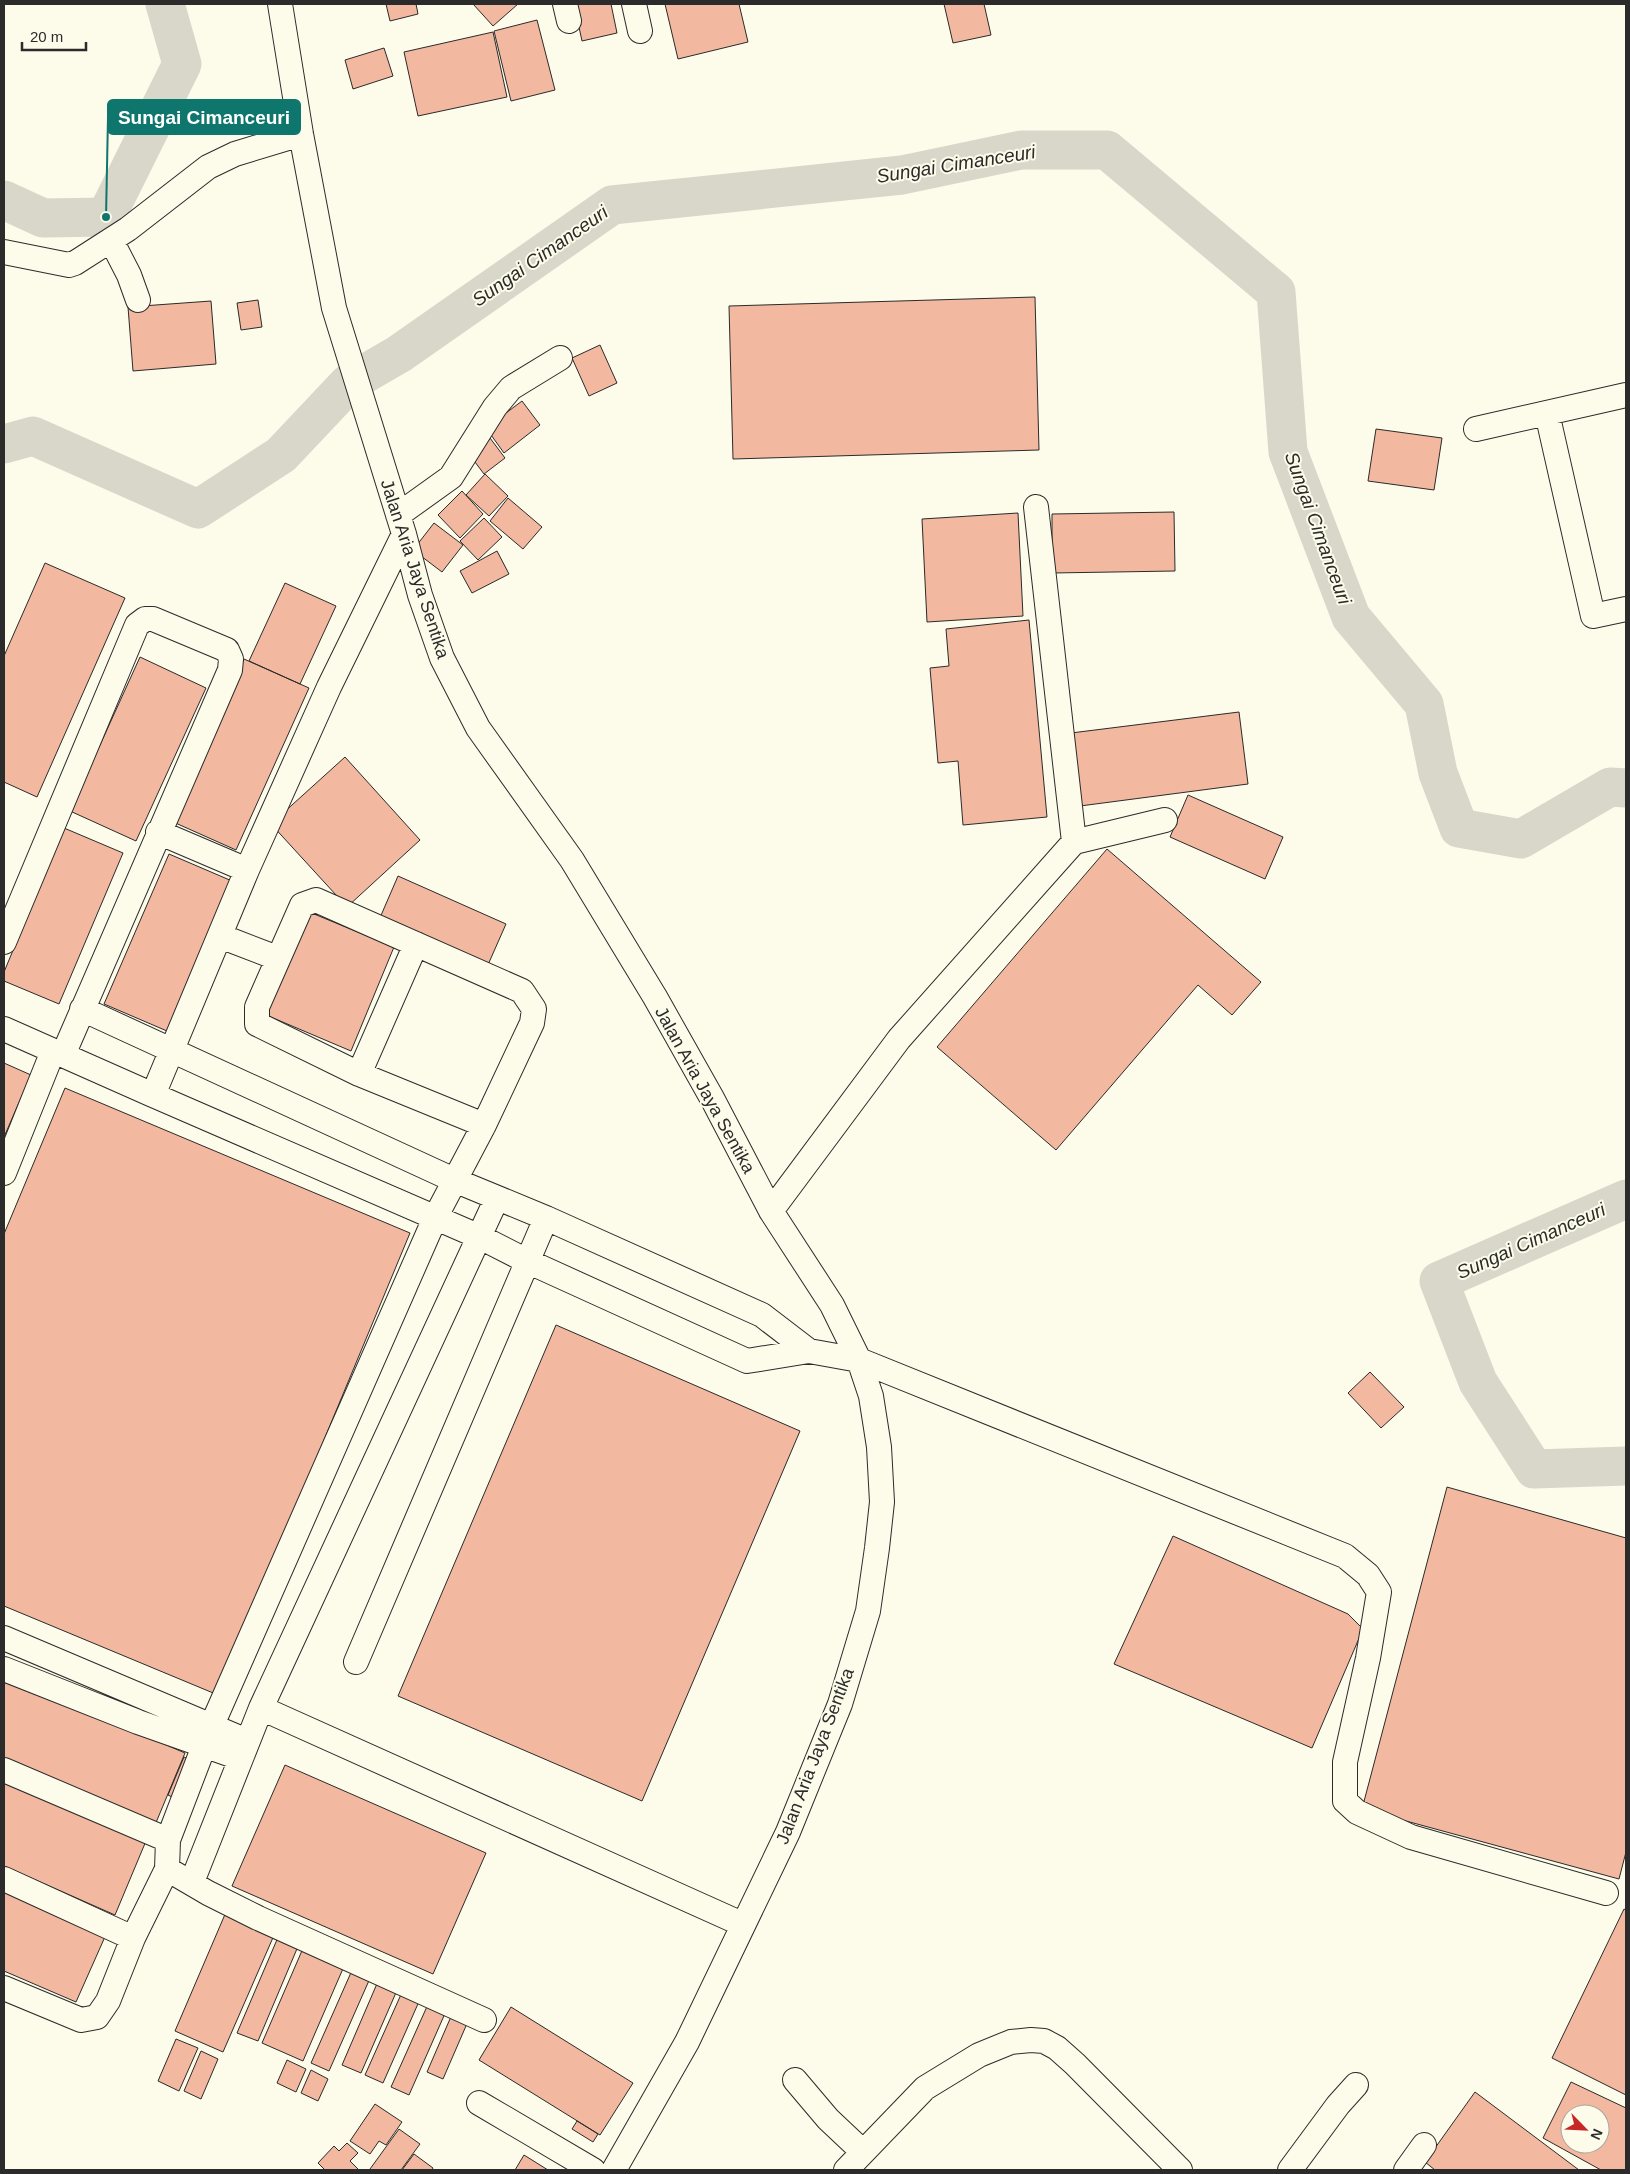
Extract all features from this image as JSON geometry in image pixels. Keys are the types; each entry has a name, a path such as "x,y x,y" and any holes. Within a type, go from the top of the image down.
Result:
{"street":[{"name":"Jalan Aria Jaya Sentika","path":"280,4 301,134 334,308 401,524 420,595 442,658 478,728 557,836 577,868 684,1048 770,1211 832,1305 859,1360 871,1396 879,1447 882,1502 868,1611 840,1704 788,1832 742,1924 687,2042 614,2170"},
{"path":"634,4 640,31"},
{"path":"4,252 70,265 128,228 208,167 235,154 301,134"},
{"path":"110,240 129,275 138,300"},
{"path":"153,1095 247,870 401,524 451,477 495,407 512,388 560,358"},
{"path":"1476,429 1626,395"},
{"path":"1547,413 1593,616 1626,609"},
{"path":"1036,507 1074,842"},
{"path":"4,942 137,625 145,619 153,619 227,650 231,659 230,670 82,1009 58,1053 4,1173"},
{"path":"770,1211 899,1039 1074,842 1165,820"},
{"path":"158,832 247,870"},
{"path":"4,1988 81,2020 97,2017 108,2000 134,1938 168,1869 168,1840 208,1736 435,1218 484,1125 529,1029 534,1009 522,992 316,900 302,905 257,1007 257,1024 359,1074 484,1125"},
{"path":"220,936 277,958"},
{"path":"359,1074 416,944"},
{"path":"82,1009 454,1180 546,1218 762,1315 809,1351"},
{"path":"4,1029 480,1237 527,1261 747,1361 809,1351 859,1360 1345,1556 1368,1574 1379,1592 1368,1658 1345,1762 1345,1801 1357,1812 1411,1836 1606,1892"},
{"path":"192,1882 261,1708 497,1198"},
{"path":"356,1662 546,1218"},
{"path":"4,1638 208,1736 244,1749"},
{"path":"4,1669 138,1722 208,1736"},
{"path":"261,1708 742,1924"},
{"path":"4,1770 168,1840"},
{"path":"168,1869 208,1893 258,1918 484,2020"},
{"path":"4,1880 134,1938"},
{"path":"846,2170 925,2088 979,2055 1011,2042 1031,2040 1044,2041 1056,2048 1075,2064 1170,2166"},
{"path":"795,2080 828,2119 863,2152"},
{"path":"1290,2170 1338,2105 1356,2085"},
{"path":"479,2103 592,2170"},
{"path":"1406,2170 1424,2144"}],"building":[{"path":"386,4 416,4 418,14 390,21"},
{"path":"473,4 518,4 493,26"},
{"path":"574,4 611,4 617,33 582,41"},
{"path":"665,4 739,4 748,42 678,59"},
{"path":"944,4 984,4 991,35 953,43"},
{"path":"537,20 555,90 511,101 494,31"},
{"path":"493,32 507,97 418,116 404,52"},
{"path":"384,48 393,76 353,89 345,60"},
{"path":"1035,297 1039,450 733,459 729,306"},
{"path":"258,300 262,327 241,330 237,303"},
{"path":"211,301 216,364 133,371 128,307"},
{"path":"600,345 617,383 589,396 572,358"},
{"path":"522,401 540,425 504,453 486,428"},
{"path":"1376,429 1442,438 1434,490 1368,481"},
{"path":"490,438 505,458 484,474 469,454"},
{"path":"485,474 508,496 489,516 466,495"},
{"path":"462,491 483,514 460,538 438,515"},
{"path":"508,498 542,527 523,549 490,521"},
{"path":"1174,512 1175,571 1052,573 1052,514"},
{"path":"1018,513 1023,616 927,622 922,519"},
{"path":"484,518 502,537 478,560 460,541"},
{"path":"434,523 463,545 442,572 413,550"},
{"path":"497,551 509,574 472,593 460,571"},
{"path":"45,563 125,598 37,797 4,782 4,656"},
{"path":"285,583 336,606 300,684 249,661"},
{"path":"1029,620 1047,817 963,825 958,761 938,763 930,668 949,666 946,629"},
{"path":"140,657 206,688 136,841 70,811"},
{"path":"244,659 309,688 236,850 171,821"},
{"path":"1239,712 1248,784 1080,806 1071,733"},
{"path":"345,757 420,840 347,907 271,824"},
{"path":"1188,795 1283,837 1265,879 1170,837"},
{"path":"64,828 123,853 59,1004 4,981 4,972"},
{"path":"1107,849 1261,982 1232,1015 1198,985 1056,1150 937,1047"},
{"path":"169,854 232,881 167,1031 104,1004"},
{"path":"398,876 506,924 487,967 379,920"},
{"path":"302,909 394,947 351,1051 259,1012"},
{"path":"4,1063 31,1075 4,1137"},
{"path":"65,1088 410,1233 218,1695 4,1606 4,1234"},
{"path":"556,1325 800,1431 642,1801 398,1696"},
{"path":"1370,1372 1404,1407 1381,1428 1348,1393"},
{"path":"1447,1487 1626,1538 1626,1852 1619,1879 1362,1809"},
{"path":"1173,1536 1348,1614 1363,1629 1312,1748 1114,1664"},
{"path":"4,1675 185,1753 155,1825 4,1760"},
{"path":"184,1757 193,1761 176,1799 168,1795"},
{"path":"285,1765 486,1853 433,1974 232,1886"},
{"path":"4,1779 146,1841 115,1915 4,1866"},
{"path":"4,1885 108,1930 76,2002 4,1971"},
{"path":"1624,1909 1626,1910 1626,2095 1552,2058"},
{"path":"226,1912 275,1933 223,2052 175,2031"},
{"path":"279,1935 299,1944 258,2041 237,2033"},
{"path":"304,1946 345,1964 303,2061 262,2043"},
{"path":"353,1968 371,1976 329,2071 311,2063"},
{"path":"379,1979 398,1988 361,2073 342,2065"},
{"path":"403,1990 421,1997 383,2083 365,2075"},
{"path":"429,2002 447,2009 409,2095 391,2087"},
{"path":"511,2007 633,2083 600,2135 479,2060"},
{"path":"453,2012 469,2019 443,2079 427,2072"},
{"path":"176,2039 198,2048 179,2091 158,2081"},
{"path":"201,2051 218,2059 201,2099 184,2091"},
{"path":"287,2060 306,2069 296,2092 277,2083"},
{"path":"311,2070 328,2079 318,2101 301,2093"},
{"path":"1571,2082 1626,2108 1626,2170 1601,2170 1572,2154 1610,2154 1610,2104 1560,2104"},
{"path":"1475,2092 1579,2170 1435,2170 1425,2162"},
{"path":"375,2104 402,2122 386,2145 379,2141 370,2154 350,2141"},
{"path":"1560,2104 1560,2147 1543,2138"},
{"path":"577,2121 598,2134 593,2142 572,2129"},
{"path":"399,2129 420,2144 401,2170 371,2170 370,2169"},
{"path":"347,2143 358,2153 350,2161 359,2170 325,2170 318,2163 334,2146 339,2151"},
{"path":"414,2154 433,2168 432,2170 402,2170"},
{"path":"524,2155 548,2170 515,2170"}],"waterway":[{"name":"Sungai Cimanceuri","path":"4,200 43,218 106,217 182,64 165,4"},
{"name":"Sungai Cimanceuri","path":"4,444 33,436 198,509 281,455 349,383 399,354 612,205 902,175 1021,150 1107,150 1276,292 1288,452 1351,617 1424,704 1438,773 1459,828 1521,839 1610,787 1626,788"},
{"name":"Sungai Cimanceuri","path":"1626,1199 1439,1281 1478,1382 1534,1469 1626,1466"}],"place":[{"name":"Sungai Cimanceuri","path":"106,217"}]}
